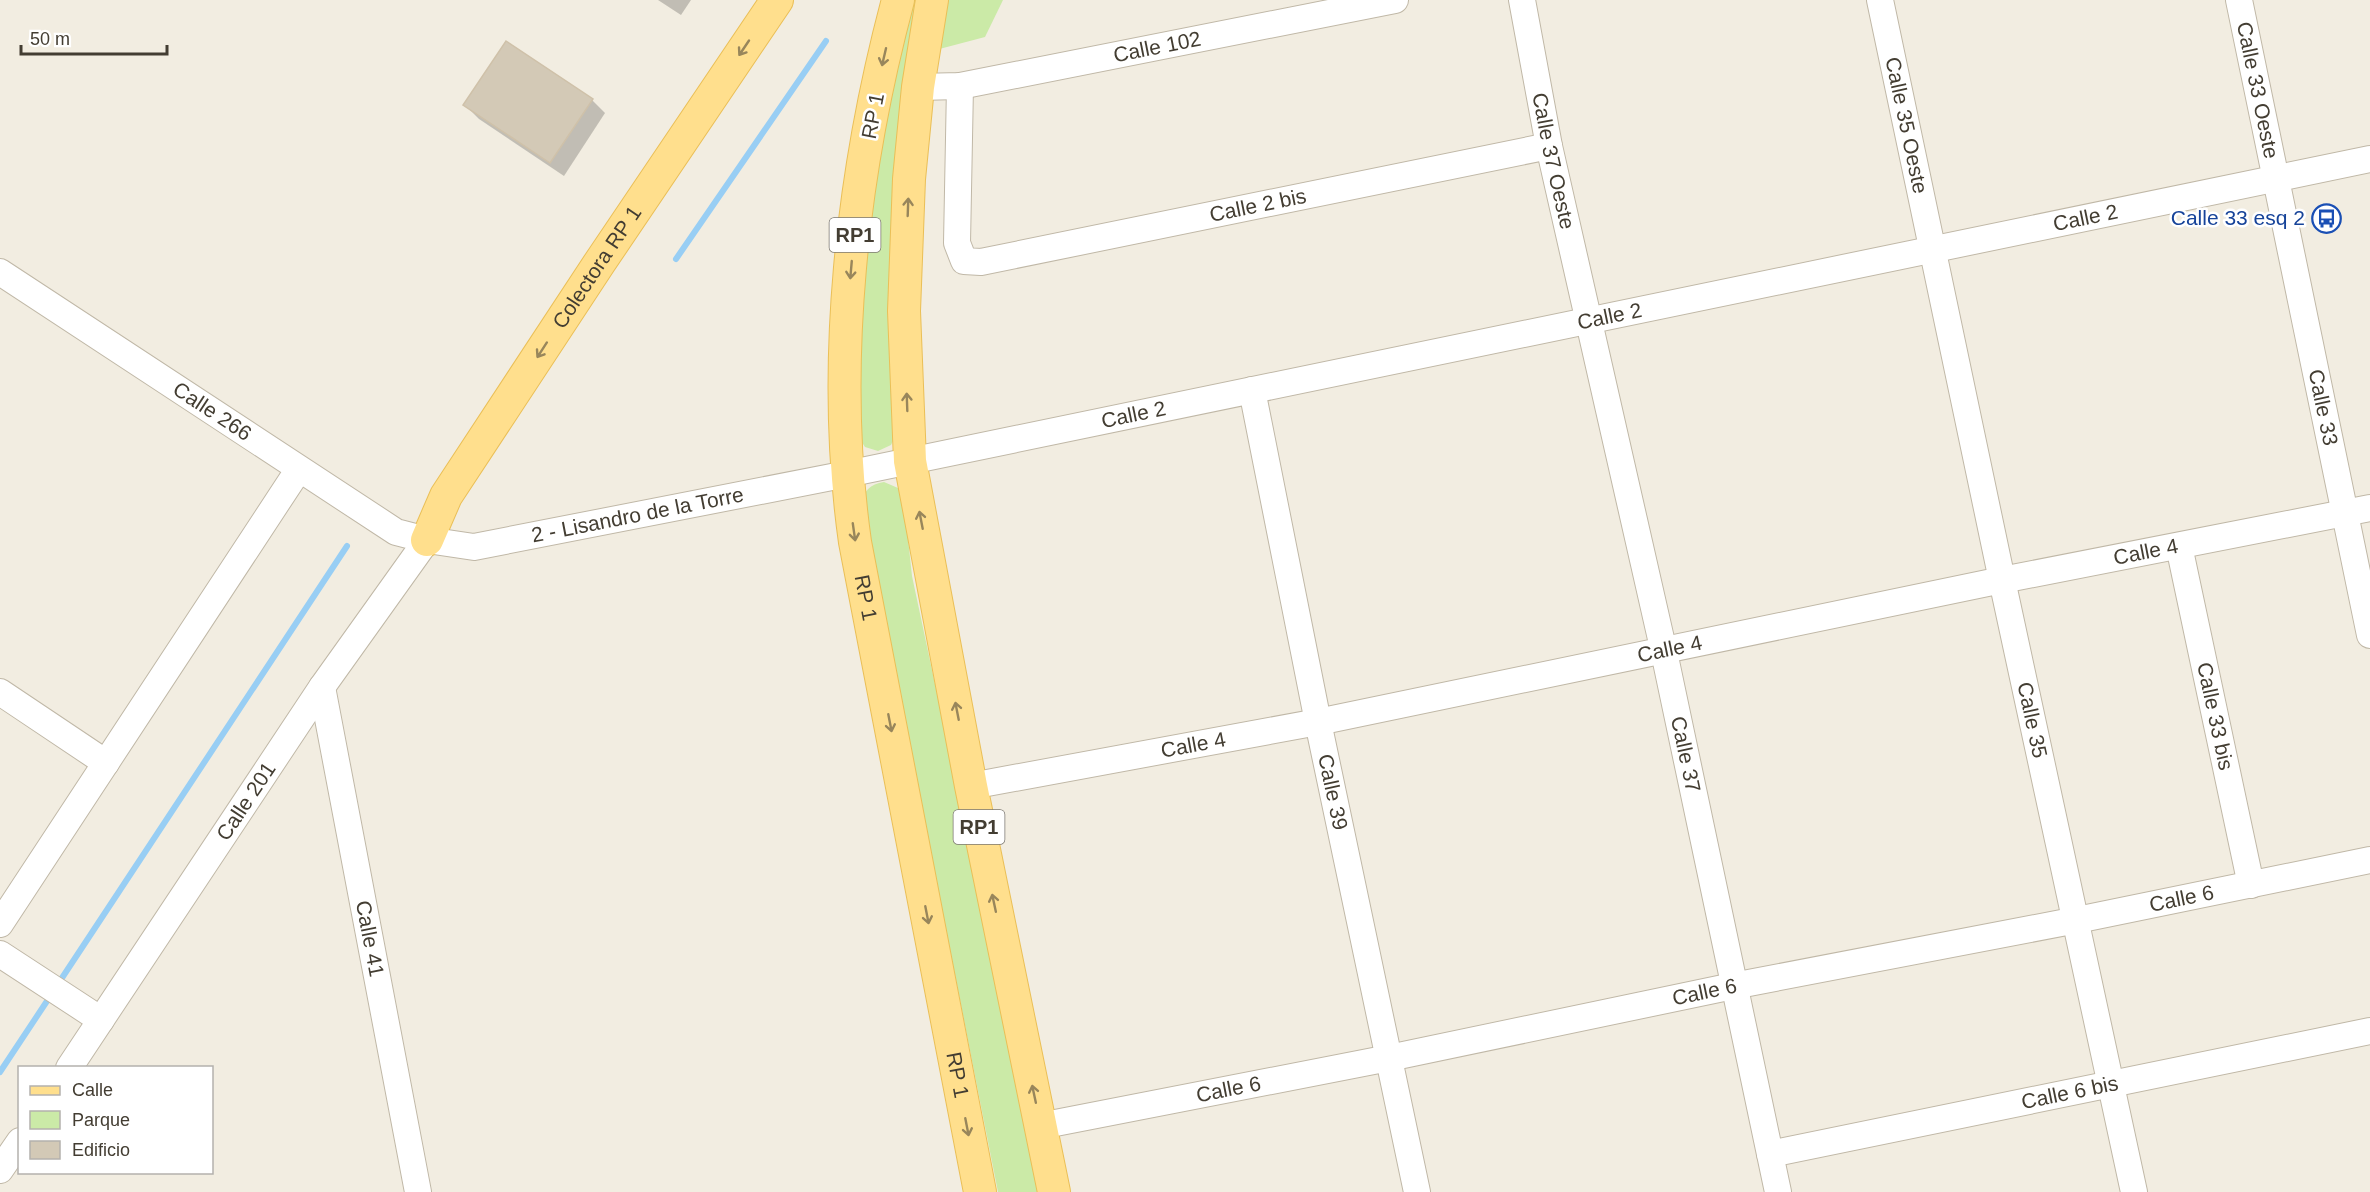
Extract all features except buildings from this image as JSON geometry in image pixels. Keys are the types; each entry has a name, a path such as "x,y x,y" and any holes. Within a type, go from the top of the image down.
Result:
{"main road":[{"name":"Colectora RP 1","path":"427,540 446,496 777,0"},
{"name":"RP 1","path":"898,0 870,129 855,230 846,351 847,474 855,542 980,1192"},
{"name":"RP 1","path":"932,0 918,87 909,179 904,311 910,460 970,786 1054,1192"}],"street":[{"name":"Calle 102","path":"918,87 960,86 1359,4 1395,0"},
{"name":"Calle 37 Oeste","path":"1522,0 1549,146 1588,320"},
{"name":"Calle 35 Oeste","path":"1880,0 1932,249"},
{"name":"Calle 33 Oeste","path":"2239,0 2275,179"},
{"name":"Calle 2 bis","path":"960,86 957,243 964,261 981,262 1549,146"},
{"name":"Calle 2","path":"847,474 2370,159"},
{"name":"Calle 33","path":"2275,179 2370,635"},
{"name":"Calle 35","path":"1932,249 2134,1192"},
{"name":"Calle 266","path":"0,272 396,532 427,540"},
{"name":"Calle 37","path":"1588,320 1664,652 1778,1192"},
{"name":"Calle 39","path":"1252,390 1318,722 1417,1192"},
{"path":"0,924 299,469"},
{"name":"2 - Lisandro de la Torre","path":"427,540 474,547 847,474"},
{"name":"Calle 4","path":"970,786 1318,722 2002,580 2370,508"},
{"name":"Calle 201","path":"70,1066 322,687 427,540"},
{"name":"Calle 33 bis","path":"2179,546 2251,885"},
{"name":"Calle 41","path":"322,687 418,1192"},
{"path":"0,692 106,763"},
{"name":"Calle 6","path":"1040,1126 2370,860"},
{"path":"0,954 101,1020"},
{"name":"Calle 6 bis","path":"1770,1154 2370,1030"},
{"path":"0,1170 18,1144"}],"green space":[{"path":"911,0 929,0 894,439 891,445 878,451 865,447 861,441 860,327 873,178"},
{"path":"941,0 1003,0 985,37 928,52"},
{"path":"884,482 898,488 904,501 912,576 1043,1192 998,1192 862,505 868,489"}],"waterway":[{"path":"676,259 826,41"},
{"path":"58,984 347,546"},
{"path":"0,1072 51,995"}],"place":[{"name":"Calle 33 esq 2","path":"2326,218"}]}
